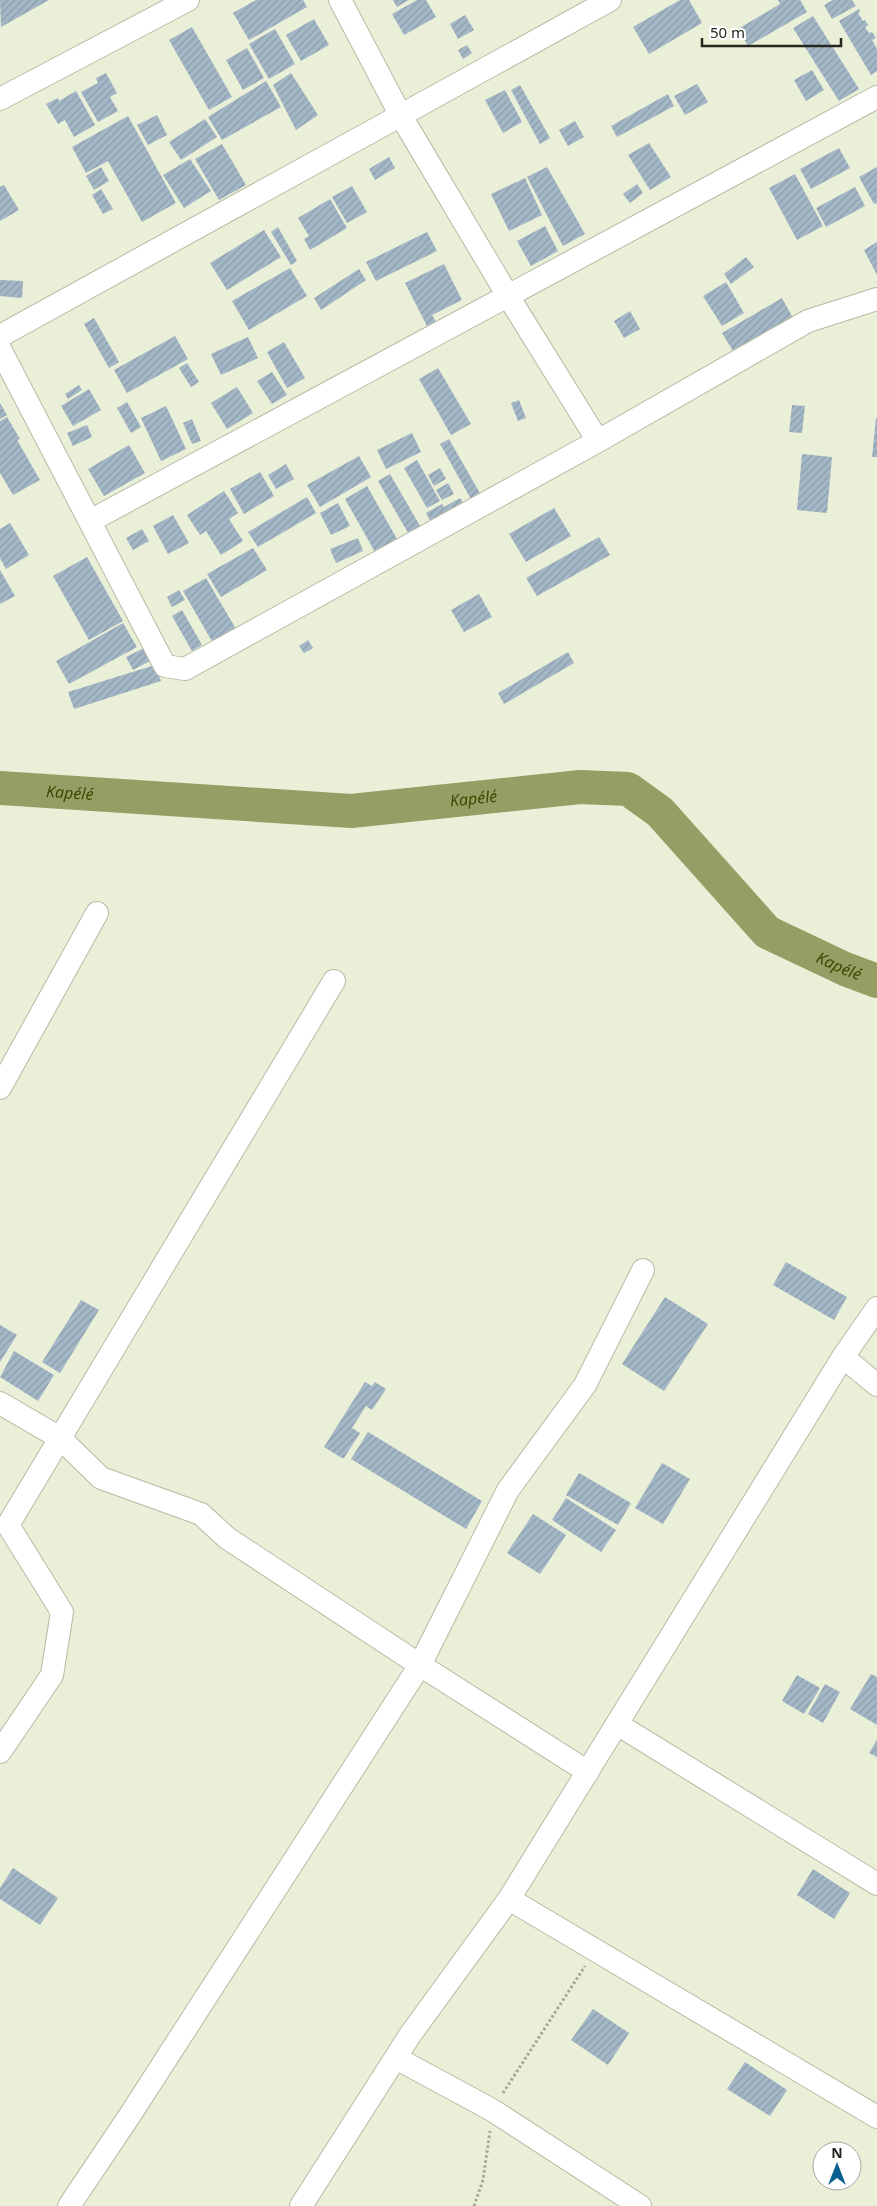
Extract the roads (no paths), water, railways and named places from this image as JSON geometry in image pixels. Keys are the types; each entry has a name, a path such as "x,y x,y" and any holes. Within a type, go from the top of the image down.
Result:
{"street":[{"path":"0,99 188,0"},
{"path":"340,0 401,116 508,296 598,441"},
{"path":"0,336 610,0"},
{"path":"90,521 877,97"},
{"path":"0,349 165,666 185,669 598,441 808,321 877,299"},
{"path":"0,1088 97,913"},
{"path":"0,1752 52,1674 62,1612 8,1525 334,981"},
{"path":"69,2206 132,2112 420,1665 508,1490 585,1385 643,1270"},
{"path":"301,2206 396,2058 510,1899 843,1357 877,1308"},
{"path":"843,1357 877,1385"},
{"path":"0,1403 60,1438 101,1478 201,1514 227,1538 420,1665 588,1772"},
{"path":"617,1724 877,1884"},
{"path":"510,1899 877,2117"},
{"path":"396,2058 492,2110 640,2206"}],"waterway":[{"name":"Kapélé","path":"0,788 351,811 580,787 628,789 660,812 767,932 845,969 877,981"}]}
